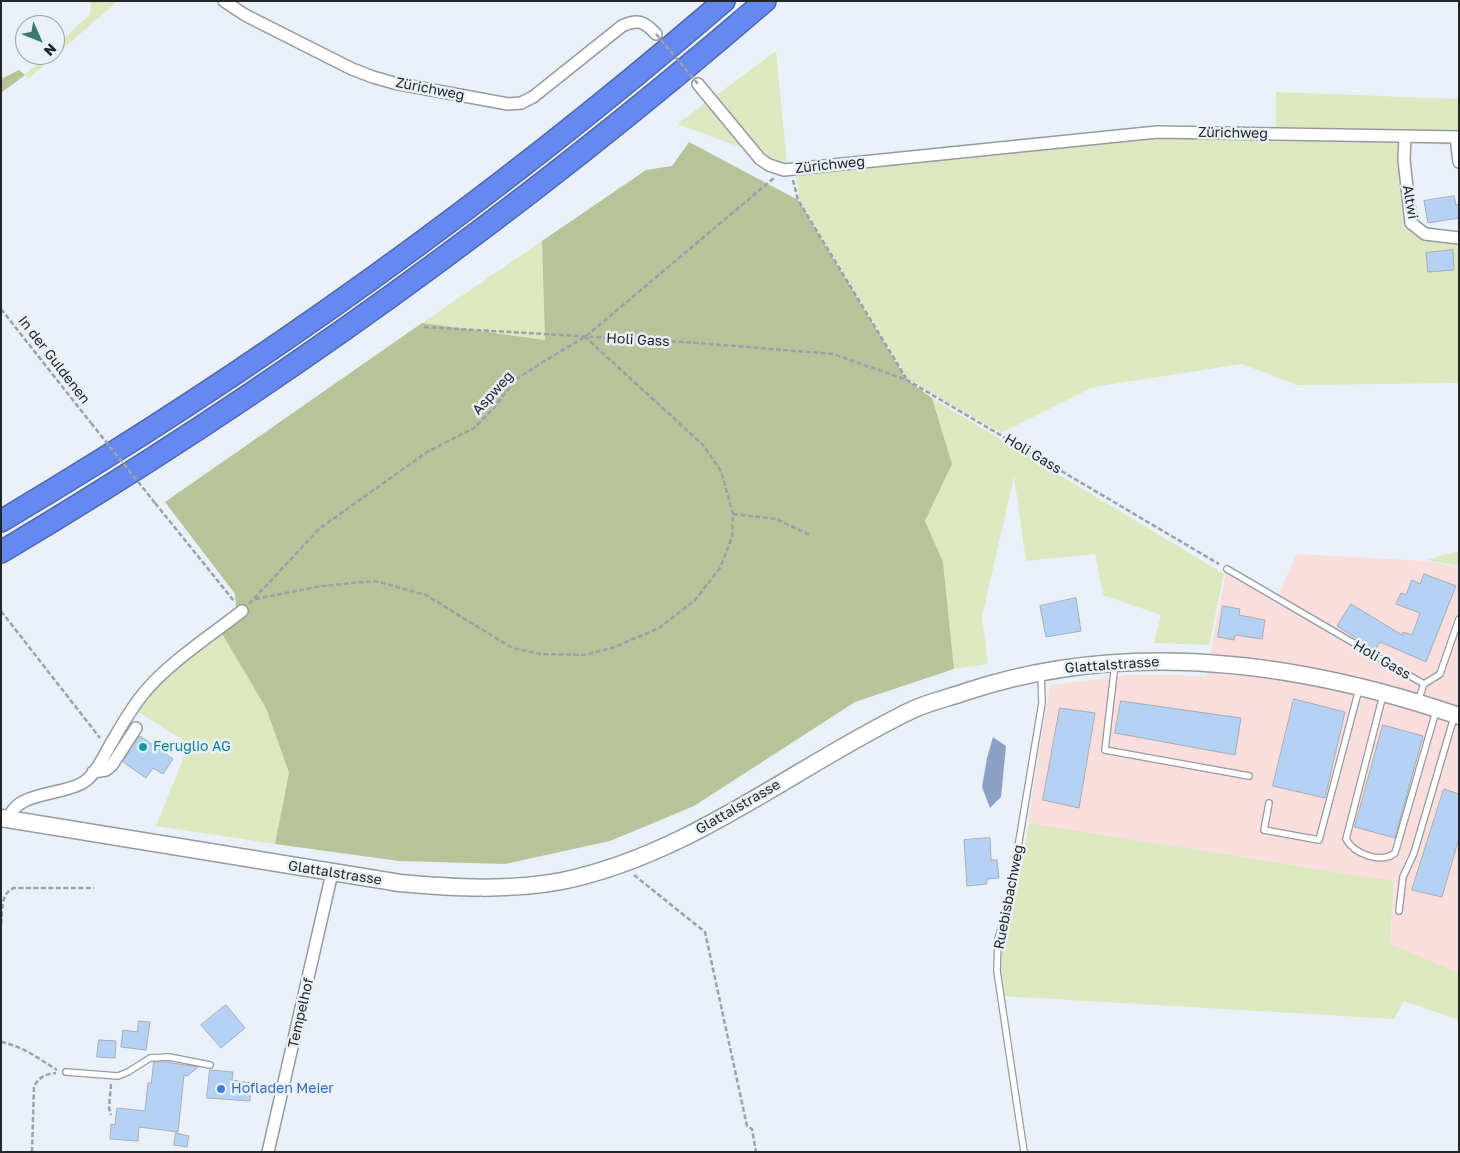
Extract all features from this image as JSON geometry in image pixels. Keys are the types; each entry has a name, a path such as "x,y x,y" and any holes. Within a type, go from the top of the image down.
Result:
{"highway":[{"path":"1,521 196,399 374,276 548,146 724,1"},
{"path":"1,552 203,426 390,298 571,161 765,1"}],"street":[{"name":"Zürichweg","path":"224,1 246,15 352,69 372,77 508,104 521,103 532,97 622,26 631,22 640,22 647,25 656,34"},
{"name":"Zürichweg","path":"698,84 760,159 769,165 788,169 1157,132 1457,137"},
{"name":"Altwi","path":"1405,136 1404,160 1411,223 1425,234 1456,238"},
{"path":"1457,137 1459,162"},
{"path":"5,819 13,809 28,799 71,789 84,782 93,772 134,706 154,681 242,611"},
{"name":"Glattalstrasse","path":"5,819 400,884 502,888 561,881 624,864 701,830 834,752 915,709 1000,681 1040,672 1116,662 1178,661 1240,665 1321,678 1360,687 1457,716"},
{"path":"93,772 106,770 112,765 136,728"},
{"name":"Tempelhof","path":"268,1152 332,873"}],"lane":[{"name":"Holi Gass","path":"1227,569 1424,684 1417,703"},
{"path":"1424,684 1440,674 1459,619"},
{"path":"1116,662 1104,750 1249,776"},
{"name":"Ruebisbachweg","path":"1024,1152 997,971 998,939 1012,892 1042,703 1040,672"},
{"path":"1269,803 1264,830 1319,840 1360,687"},
{"path":"1384,693 1346,839 1356,851 1381,859 1395,853 1436,709"},
{"path":"1400,911 1403,877 1414,853 1457,716"},
{"path":"66,1072 118,1076 150,1058 169,1057 210,1066"}],"path":[{"path":"656,34 698,84"},
{"path":"788,169 798,200 907,380"},
{"name":"Aspweg","path":"242,611 319,529 428,452 474,428 493,409 515,380 585,337 737,208 788,169"},
{"name":"In der Guldenen","path":"1,308 242,611"},
{"name":"Holi Gass","path":"424,326 699,343 833,354 907,380 1227,569"},
{"path":"253,600 322,586 375,581 426,595 512,648 540,654 584,655 612,648 659,628 695,600 720,568 732,537 733,514 721,471 703,445 655,399 585,337"},
{"path":"733,514 776,519 810,535"},
{"path":"1,612 60,685 108,749"},
{"path":"624,864 629,871 705,932 747,1126 752,1129 756,1152"},
{"path":"1,924 4,896 9,890 14,888 94,888"},
{"path":"1,1042 33,1054 61,1073 45,1075 39,1078 34,1086 32,1152"},
{"path":"111,1076 109,1108 111,1115"}],"shaded area":[{"path":"1296,554 1426,561 1459,567 1459,973 1390,945 1395,881 1028,823 1050,685 1130,675 1206,677 1226,572 1275,603"}],"green space":[{"path":"91,1 118,1 65,47 65,38 90,14"},
{"path":"776,51 787,164 677,124"},
{"path":"36,65 44,65 28,79 25,75"},
{"path":"19,70 25,75 1,93 1,79"},
{"path":"1276,92 1459,99 1459,145 1410,143 1417,235 1459,240 1459,383 1297,385 1242,364 1093,387 1001,433 908,379 800,201 795,170 1156,135 1276,137"},
{"path":"689,142 798,200 907,380 932,398 952,464 925,521 943,562 954,669 855,702 694,806 610,841 505,864 399,861 275,844 289,773 266,708 221,632 237,620 235,594 165,502 422,323 545,340 542,241 646,170 672,166"},
{"path":"542,241 545,340 422,323"},
{"path":"932,398 1224,574 1209,645 1154,643 1161,615 1103,595 1095,554 1026,561 1014,476 982,617 988,664 954,669 943,562 925,521 952,464"},
{"path":"1459,551 1459,566 1426,560"},
{"path":"221,632 266,708 289,773 275,844 156,826 189,744 135,710 171,669"},
{"path":"1029,823 1394,881 1390,944 1459,973 1459,1020 1404,1001 1394,1019 1002,996 1000,940 1016,896"}],"water":[{"path":"993,737 1006,746 1001,797 990,808 982,787"}],"building":[{"path":"1454,196 1456,205 1459,204 1459,218 1428,223 1424,201"},
{"path":"1453,250 1454,270 1428,272 1426,253"},
{"path":"1424,574 1456,586 1426,662 1380,642 1375,650 1337,626 1351,604 1402,635 1403,632 1412,635 1420,613 1396,604 1401,593 1406,595 1412,580 1420,584"},
{"path":"1076,598 1081,631 1046,637 1040,606"},
{"path":"1223,606 1240,609 1239,615 1265,620 1262,639 1235,635 1234,640 1218,637"},
{"path":"1294,699 1345,712 1325,798 1273,786"},
{"path":"1121,701 1241,718 1235,755 1115,733"},
{"path":"1060,708 1095,713 1079,808 1043,800"},
{"path":"1383,725 1423,736 1395,838 1355,827"},
{"name":"Feruglio AG","path":"140,736 173,759 163,774 153,768 146,778 123,762"},
{"path":"1444,789 1459,794 1459,838 1442,897 1412,890"},
{"path":"990,838 991,860 997,860 999,878 987,879 987,884 967,886 964,840"},
{"path":"226,1005 245,1028 221,1048 201,1025"},
{"path":"139,1021 150,1022 146,1050 121,1047 123,1030 137,1032"},
{"path":"99,1040 116,1041 115,1058 97,1057"},
{"path":"154,1062 198,1067 187,1076 184,1075 178,1132 139,1127 138,1141 110,1139 111,1124 115,1125 117,1108 145,1111 148,1083 151,1083"},
{"name":"Hofladen Meier","path":"210,1070 233,1072 232,1080 251,1083 250,1101 207,1098"},
{"path":"176,1133 189,1136 187,1147 174,1145"}],"place":[{"name":"Feruglio AG","path":"143,747"},
{"name":"Hofladen Meier","path":"221,1089"}]}
